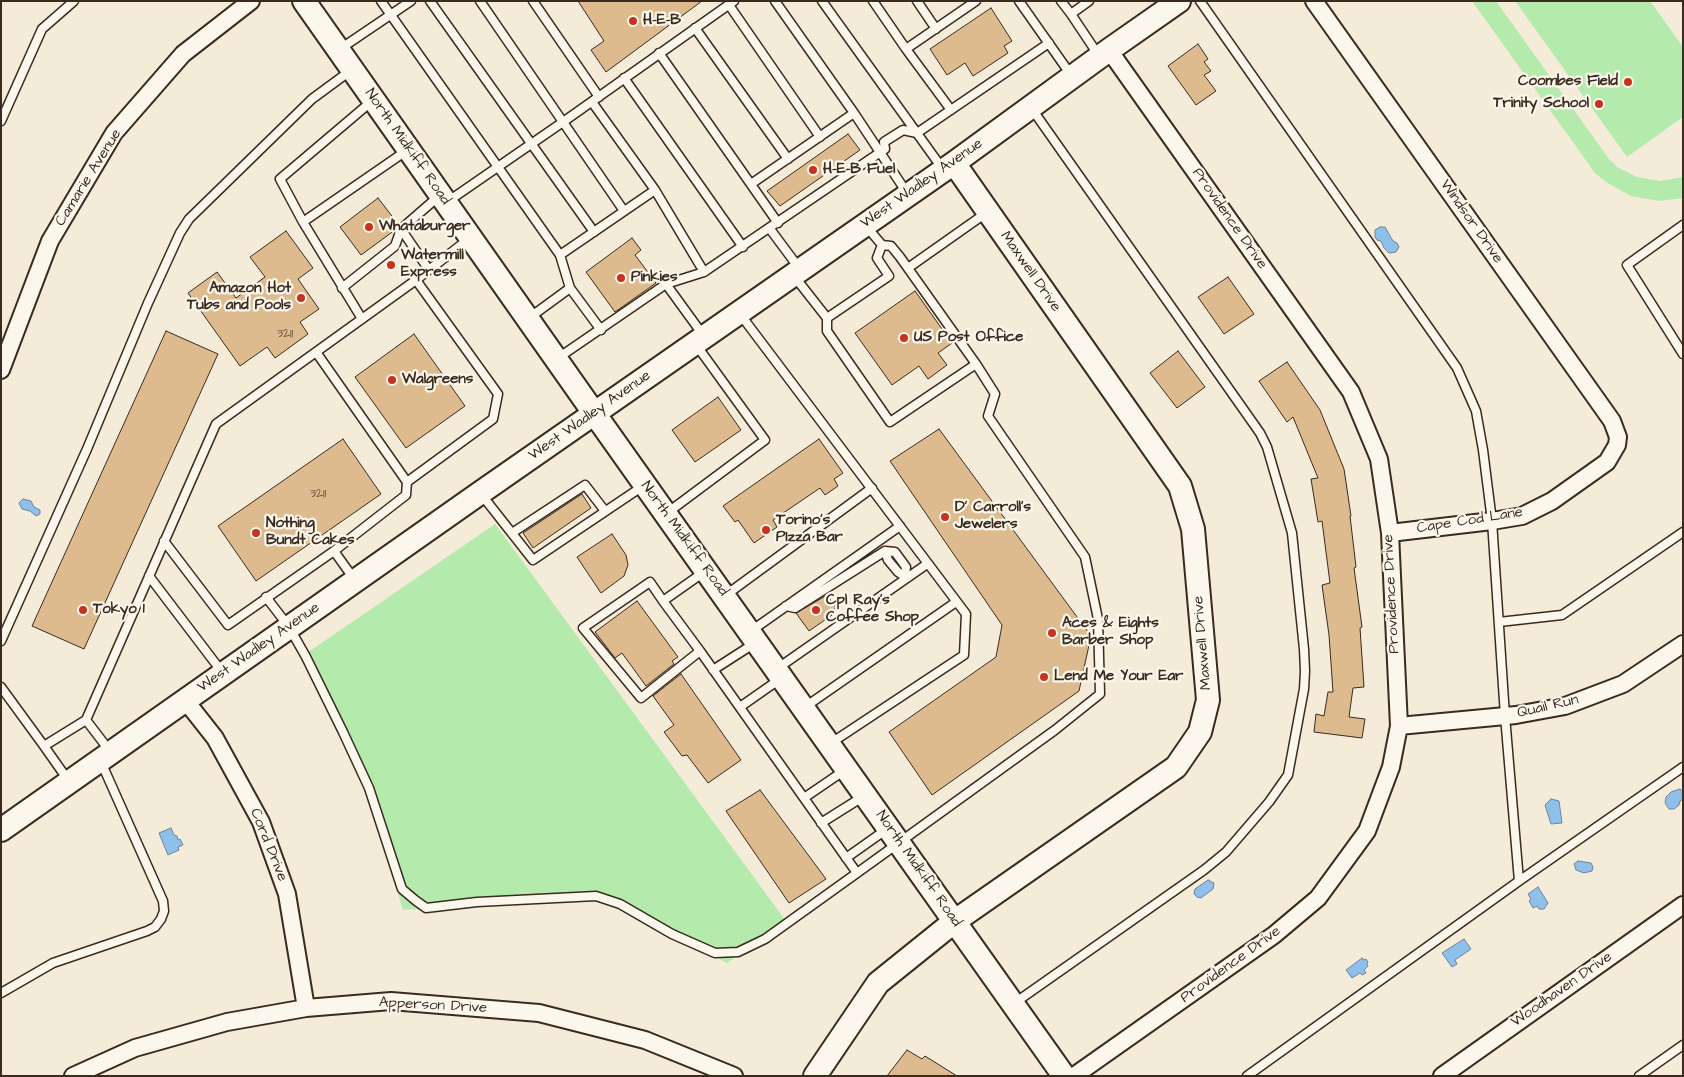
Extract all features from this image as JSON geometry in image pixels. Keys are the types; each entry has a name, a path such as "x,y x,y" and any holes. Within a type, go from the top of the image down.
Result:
{"main road":[{"name":"North Midkiff Road","path":"304,1 1064,1076"},
{"name":"West Wadley Avenue","path":"1,830 949,166 1179,1"},
{"name":"Maxwell Drive","path":"815,1076 878,982 955,921 1176,766 1200,732 1208,700 1193,528 1180,486 988,212 949,166"}],"street":[{"name":"Camarie Avenue","path":"1,370 50,241 114,133 183,54 251,1"},
{"name":"Windsor Drive","path":"1314,1 1612,421 1618,437 1616,446"},
{"name":"Providence Drive","path":"1074,1076 1274,935 1318,898 1367,831 1391,767 1399,726 1390,533 1379,459 1351,392 1105,53"},
{"name":"Cape Cod Lane","path":"1390,533 1522,516 1552,502 1607,462 1616,446"},
{"name":"Quail Run","path":"1399,726 1505,716 1565,706 1623,684 1683,644"},
{"name":"Cord Drive","path":"185,700 215,738 261,822 287,894 306,1008"},
{"name":"Woodhaven Drive","path":"1442,1076 1683,905"},
{"name":"Apperson Drive","path":"73,1076 135,1048 218,1024 306,1008 391,1001 539,1014 645,1040 734,1076"}],"lane":[{"path":"1,121 42,28 74,1"},
{"path":"381,1 560,255 570,288 601,330"},
{"path":"339,51 411,1"},
{"path":"430,1 594,232"},
{"path":"480,1 624,211"},
{"path":"533,1 599,97"},
{"path":"775,1 908,194"},
{"path":"822,1 917,133 949,166"},
{"path":"873,1 951,110"},
{"path":"917,1 936,29"},
{"path":"1019,1 1072,77"},
{"path":"1061,1 1105,53"},
{"path":"1071,14 1089,1"},
{"path":"1200,1 1457,368 1476,411 1492,521 1505,716 1519,881"},
{"path":"906,49 973,2"},
{"path":"342,288 395,246 401,229 443,198 532,144 732,3 820,137"},
{"path":"695,28 788,159"},
{"path":"556,359 666,284 704,272 885,150 884,142 903,130 917,133 1049,43"},
{"path":"659,53 778,223"},
{"path":"1,642 180,233 189,219 312,100 352,69"},
{"path":"624,78 743,246"},
{"path":"362,319 303,222 280,179 373,100"},
{"path":"592,102 655,190 704,272"},
{"path":"1013,1004 1204,870 1226,852 1269,802 1288,775 1304,689 1305,671 1292,533 1267,447 1260,432 1030,107"},
{"path":"751,184 854,113"},
{"path":"303,222 408,150"},
{"path":"560,255 655,190"},
{"path":"908,268 988,212"},
{"path":"846,858 894,835 1055,730 1100,694 1098,619 1085,557 988,416 995,394 976,364 892,246 882,245 865,225"},
{"path":"1683,226 1627,265 1683,354"},
{"path":"401,229 429,270"},
{"path":"770,229 827,318 826,331 890,422 976,364"},
{"path":"44,746 86,720 216,424 416,280 471,238"},
{"path":"827,318 889,276 878,258 882,245"},
{"path":"407,482 493,419 498,394 416,280"},
{"path":"666,284 765,440 666,514"},
{"path":"528,318 570,288"},
{"path":"739,312 966,614 964,655 830,744"},
{"path":"164,541 228,625 334,551 406,495 407,482 316,352"},
{"path":"512,534 585,485 605,511"},
{"path":"480,493 534,560 645,485"},
{"path":"725,596 872,488"},
{"path":"713,670 753,637 786,606 900,526"},
{"path":"1499,622 1562,615 1683,532"},
{"path":"334,551 356,580"},
{"path":"786,606 795,608 885,551 888,560 898,572 906,576"},
{"path":"740,707 779,674 906,576 928,564"},
{"path":"663,601 706,571"},
{"path":"149,576 223,673"},
{"path":"700,651 641,698 583,628 650,582 663,601 700,651 740,707 857,874"},
{"path":"266,597 289,627 306,657 369,788 402,889 426,908 477,902 596,896 620,904 672,934 716,953 738,952 765,939 857,874 894,835"},
{"path":"804,708 956,602"},
{"path":"1,687 70,782"},
{"path":"1,993 53,963 155,927 161,920 164,911 163,901 105,756 86,720"},
{"path":"1247,1076 1519,881 1683,767"},
{"path":"804,798 847,769"},
{"path":"821,823 866,795"},
{"path":"1639,1076 1683,1045"}],"green space":[{"path":"1472,1 1496,1 1609,159 1617,167 1637,177 1660,181 1683,177 1683,198 1659,201 1631,196 1606,182 1595,173"},
{"name":"Coombes Field","path":"1515,1 1650,1 1683,47 1683,117 1627,157"},
{"path":"495,524 786,921 727,963 596,897 403,910 365,784 304,655"}],"water":[{"path":"1385,227 1393,241 1397,243 1399,247 1396,252 1389,253 1381,241 1375,237 1375,230"},
{"path":"23,499 31,501 34,507 40,510 40,514 36,516 30,511 22,509 19,503"},
{"path":"1680,789 1683,792 1683,799 1674,809 1669,809 1665,803 1666,797 1671,792"},
{"path":"1551,799 1559,801 1562,823 1551,824 1545,805"},
{"path":"171,828 174,835 177,836 178,840 180,839 183,845 178,847 179,850 168,855 159,833"},
{"path":"1578,861 1591,863 1592,871 1584,873 1576,870 1574,864"},
{"path":"1208,880 1214,883 1213,889 1201,898 1197,897 1194,894 1195,889"},
{"path":"1538,887 1548,903 1544,909 1539,909 1537,906 1533,908 1529,901 1531,899 1528,894"},
{"path":"1464,939 1471,949 1455,960 1457,964 1452,967 1442,953"},
{"path":"1362,958 1368,962 1368,966 1364,970 1366,973 1362,975 1360,973 1352,978 1346,970"}],"building":[{"name":"H-E-B","path":"578,1 702,1 606,72 591,50 604,41"},
{"path":"991,8 1012,41 1004,46 1008,53 973,76 965,63 947,75 930,49"},
{"path":"1198,44 1208,59 1204,62 1211,71 1204,75 1216,91 1196,105 1168,66"},
{"name":"H-E-B Fuel","path":"848,134 860,150 780,206 767,191"},
{"name":"Whataburger","path":"378,198 398,224 395,230 361,255 340,227"},
{"path":"286,231 313,268 298,279 319,309 300,322 308,334 275,358 267,347 240,366 188,293 217,272 236,298 265,277 250,257"},
{"name":"Pinkies","path":"632,238 641,250 635,255 656,283 615,312 586,272"},
{"path":"1228,277 1254,314 1224,334 1198,297"},
{"name":"US Post Office","path":"915,291 952,343 938,353 947,365 928,379 919,366 892,385 855,333"},
{"path":"166,331 218,354 84,649 32,626"},
{"name":"Walgreens","path":"414,334 465,406 406,448 355,377"},
{"path":"1178,351 1205,387 1177,408 1150,373"},
{"path":"1287,362 1320,410 1344,469 1351,516 1356,567 1354,568 1362,627 1360,628 1364,687 1353,688 1349,717 1365,719 1362,738 1314,732 1316,714 1324,716 1328,692 1333,692 1329,635 1322,585 1330,583 1322,521 1318,522 1311,479 1318,478 1293,417 1287,422 1259,381"},
{"path":"718,397 741,430 695,462 672,430"},
{"path":"939,429 1091,636 1079,691 932,795 889,732 996,657 1002,625 890,461"},
{"path":"343,439 381,494 256,581 218,526"},
{"path":"819,439 843,473 834,479 838,486 825,495 820,488 773,520 777,527 754,543 738,520 735,522 723,506"},
{"path":"582,494 591,508 533,548 523,533"},
{"path":"612,534 626,555 628,565 624,576 601,593 577,557"},
{"name":"Cpl Ray's Coffee Shop","path":"827,595 836,608 830,612 832,615 809,631 796,613"},
{"path":"637,601 678,657 672,661 674,664 646,686 622,653 615,658 595,632"},
{"path":"681,674 741,760 708,783 687,755 682,756 664,732 674,725 653,696"},
{"path":"760,790 826,879 789,903 726,811"},
{"path":"907,1050 922,1059 925,1056 957,1076 887,1076"}],"place":[{"name":"H-E-B","path":"633,21"},
{"name":"Coombes Field","path":"1628,82"},
{"name":"Trinity School","path":"1599,104"},
{"name":"H-E-B Fuel","path":"813,170"},
{"name":"Whataburger","path":"369,227"},
{"name":"Watermill Express","path":"391,265"},
{"name":"Pinkies","path":"621,278"},
{"name":"Amazon Hot Tubs and Pools","path":"301,298"},
{"name":"US Post Office","path":"904,338"},
{"name":"Walgreens","path":"392,380"},
{"name":"D' Carroll's Jewelers","path":"945,517"},
{"name":"Torino's PIzza Bar","path":"766,530"},
{"name":"Nothing Bundt Cakes","path":"256,533"},
{"name":"Tokyo 1","path":"83,610"},
{"name":"Cpl Ray's Coffee Shop","path":"816,610"},
{"name":"Aces & Eights Barber Shop","path":"1052,633"},
{"name":"Lend Me Your Ear","path":"1044,677"}]}
